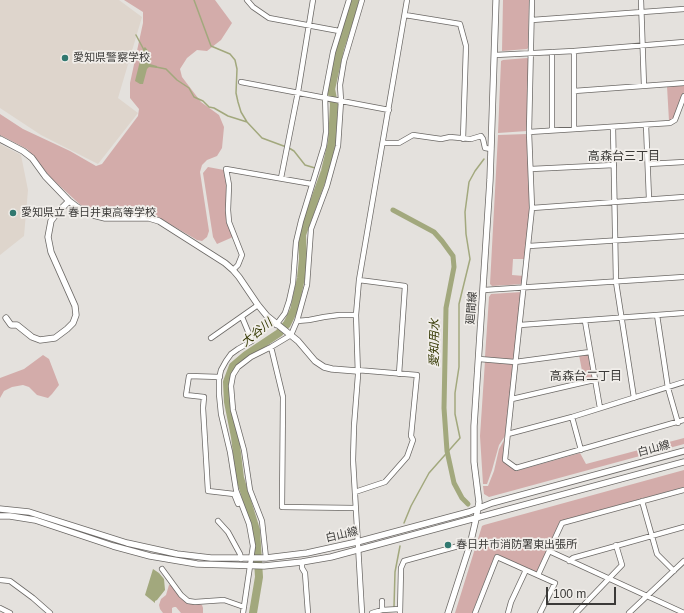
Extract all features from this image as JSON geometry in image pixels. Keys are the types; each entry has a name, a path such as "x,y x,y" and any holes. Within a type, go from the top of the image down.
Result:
{"street":[{"path":"246,0 269,18 339,31"},
{"path":"281,178 298,92 313,0"},
{"path":"278,325 285,313 289,301 293,283 296,242 324,146 326,132 325,98 333,52 349,0"},
{"path":"265,558 262,521 250,490 244,450 233,410 231,386 233,375 238,366 291,334 297,320 307,285 311,229 338,146 342,69 362,0"},
{"path":"362,613 355,508 353,437 357,371 356,315 359,280 408,0"},
{"name":"廻間線","path":"448,613 470,545 479,502 474,462 474,426 484,290 495,55 496,0"},
{"path":"532,0 529,132 532,208 505,460 516,468 678,423 684,420"},
{"path":"641,0 644,86"},
{"path":"532,20 684,9"},
{"path":"405,14 460,24 466,46 463,139"},
{"path":"495,55 574,51 684,42"},
{"path":"574,51 574,129"},
{"path":"552,52 552,130"},
{"path":"241,82 389,110"},
{"path":"574,91 684,83"},
{"path":"529,132 670,123 675,120 684,96"},
{"path":"646,125 649,199"},
{"path":"613,127 616,282 634,398"},
{"path":"383,143 399,143 413,135 441,139 450,137 463,139 482,136 485,148 491,149"},
{"path":"0,139 23,151 32,158 45,176 76,207 95,216 105,218 148,218 159,221 233,270 258,305 278,325 291,334 315,361 324,367 332,369 417,375 411,436 413,440 407,457 385,482 355,492"},
{"path":"648,164 684,162"},
{"path":"531,169 614,165"},
{"path":"233,270 238,265 242,255 229,222 229,185 226,169 312,184"},
{"path":"532,208 684,197"},
{"path":"6,318 11,325 17,325 32,337 40,340 55,338 73,323 76,315 75,306 51,252 48,237 51,222 57,213 70,201"},
{"path":"529,246 684,236"},
{"path":"484,290 684,277"},
{"path":"359,280 405,286 399,374"},
{"path":"211,338 258,305"},
{"path":"520,325 684,313"},
{"path":"297,320 356,315"},
{"path":"657,316 668,388 678,423"},
{"path":"242,317 252,341 231,354 221,370 219,394 221,414 230,452 236,490 249,524 252,546 252,559 243,613"},
{"path":"585,321 600,408"},
{"path":"271,347 283,396 282,507 355,508"},
{"path":"479,359 515,362 590,352"},
{"path":"220,376 189,376 186,395 204,397 203,408 208,491 234,494 245,514"},
{"path":"512,399 594,380"},
{"path":"508,434 572,417 684,382"},
{"path":"572,417 582,450"},
{"name":"白山線","path":"0,509 29,512 121,541 152,549 194,556 240,559 265,558 307,553 357,542 478,509 492,503 684,451"},
{"name":"白山線","path":"0,516 35,520 106,544 150,556 197,564 263,566 302,562 358,550 684,462"},
{"path":"538,575 562,524 684,490"},
{"path":"642,501 657,554 674,571"},
{"path":"218,521 228,532 240,554 240,559"},
{"path":"570,561 573,558 616,545 684,527"},
{"path":"372,613 382,610 397,610 401,568 404,561 462,545 470,545"},
{"path":"576,613 622,565 616,545"},
{"path":"549,551 684,613"},
{"path":"475,613 497,556 555,583 540,613"},
{"path":"629,613 684,561"},
{"path":"302,562 302,568 305,573 308,613"},
{"path":"162,569 181,595 188,601 224,600 244,607"},
{"path":"508,613 511,602 526,570"},
{"path":"0,580 10,581 50,613"},
{"path":"382,601 382,610"},
{"path":"0,608 10,613"}],"shaded area":[{"name":"愛知県警察学校","path":"0,0 119,0 142,17 118,98 138,113 98,164 41,135 0,108"},
{"path":"124,0 215,0 232,23 221,40 207,51 197,50 187,58 180,69 182,77 201,102 219,115 224,127 222,148 217,156 207,160 202,165 200,172 209,231 207,237 202,241 197,240 158,217 145,215 107,215 86,210 51,178 27,149 0,135 0,114 23,129 70,151 96,166 102,164 138,116 139,109 130,98 130,83 143,23 143,12"},
{"path":"503,0 529,0 527,49 502,51"},
{"path":"145,47 151,54 150,64 157,66 157,68 149,67 147,69 143,84 140,84 135,81 143,49"},
{"path":"529,59 527,131 498,133 501,61"},
{"path":"684,85 684,92 673,120 669,121 667,86"},
{"path":"527,134 530,209 525,259 513,259 512,275 524,276 523,284 492,286 490,284 498,135"},
{"name":"愛知県立 春日井東高等学校","path":"0,144 21,155 28,190 24,236 0,255"},
{"path":"208,167 224,170 227,185 233,237 217,244 213,237 203,173"},
{"path":"522,292 514,358 512,360 485,357 489,297 491,294"},
{"path":"587,354 589,356 592,377 591,379 584,381 579,355"},
{"path":"43,355 49,359 59,385 48,398 37,395 29,387 23,385 12,387 4,391 0,398 0,378 24,369"},
{"path":"485,361 512,364 513,366 505,436 499,445 487,484 483,484 480,436"},
{"path":"684,438 684,444 489,497 484,494 483,486 488,486 494,471 499,449 504,440 503,461 516,471 580,453 586,464"},
{"path":"684,470 684,487 560,521 536,572 497,554 495,555 472,613 455,613 482,526"},
{"path":"153,569 164,579 165,590 155,601 155,603 145,595"},
{"path":"169,585 172,585 180,595 202,605 203,613 181,613 176,607 174,607 172,608 172,613 163,613 159,605 161,599 166,595"}],"waterway":[{"path":"194,0 211,46 230,54 235,60 237,69 236,93 241,112 247,122 262,138 289,148 294,151 305,165 315,168"},
{"name":"大谷川","path":"253,613 259,577 256,530 240,478 235,437 228,402 227,382 233,366 246,355 279,333 287,324 294,310 301,278 303,259 302,235 325,171 332,142 334,104 331,89 340,49 355,0"},
{"path":"136,35 144,50"},
{"path":"156,67 166,69 177,80 189,88 194,97 203,101 209,107 214,108 228,116 247,122"},
{"path":"404,523 411,506 429,473 460,438 455,414 455,393 459,367 459,304 470,259 466,234 465,212 469,182 484,159"},
{"name":"愛知用水","path":"393,210 434,232 453,256 454,267 446,308 444,408 447,451 454,483 462,498 468,504"},
{"path":"394,607 395,572 400,546"}],"place":[{"name":"愛知県警察学校","path":"65,58"},
{"name":"愛知県立 春日井東高等学校","path":"13,213"},
{"name":"春日井市消防署東出張所","path":"448,545"}],"district":[{"name":"高森台三丁目","path":"624,157"},
{"name":"高森台二丁目","path":"586,377"}]}
